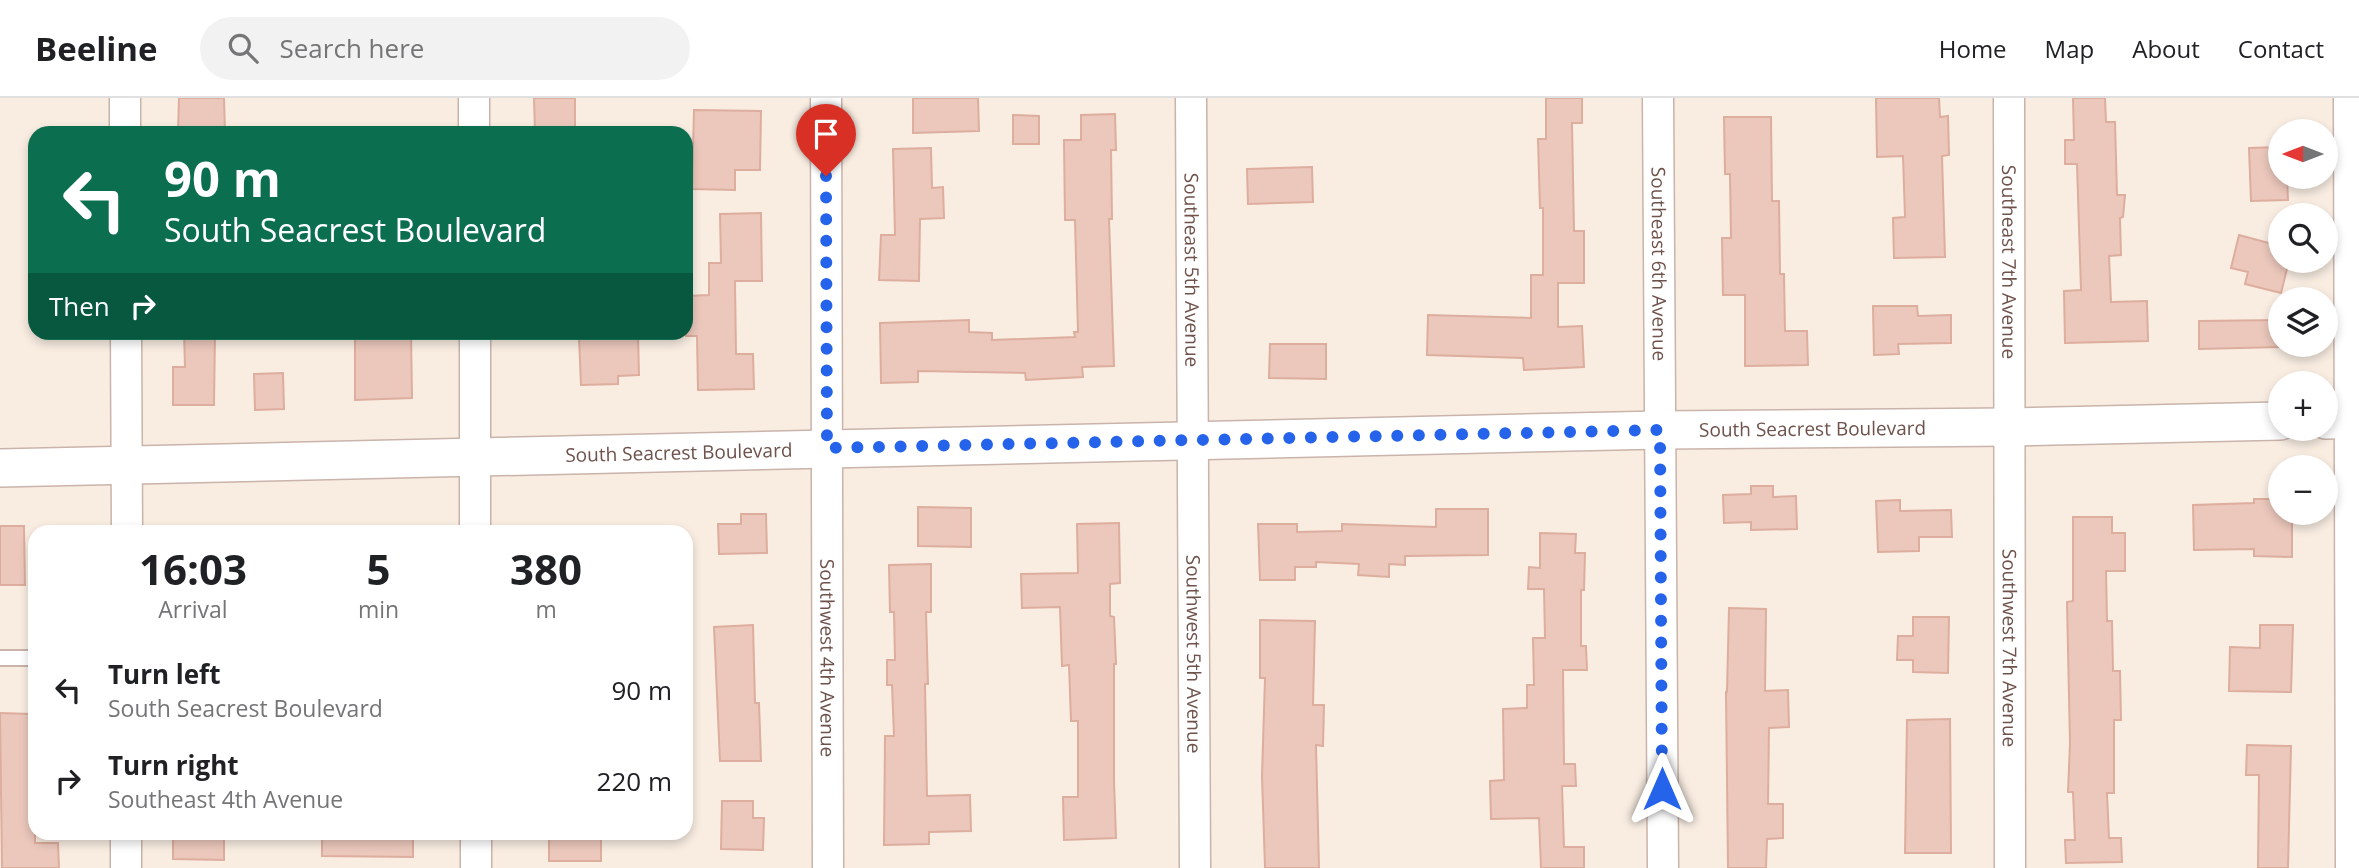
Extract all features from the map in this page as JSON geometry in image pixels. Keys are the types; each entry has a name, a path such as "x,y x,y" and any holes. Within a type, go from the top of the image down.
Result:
{"street":[{"path":"125,98 125,126"},
{"path":"474,98 474,126"},
{"name":"Southwest 4th Avenue","path":"826,98 828,868"},
{"name":"Southeast 5th Avenue","path":"1191,98 1192,440"},
{"name":"Southeast 6th Avenue","path":"1658,98 1663,868"},
{"name":"Southeast 7th Avenue","path":"2009,98 2009,427"},
{"path":"2349,98 2345,420 2351,868"},
{"path":"126,340 127,525"},
{"path":"475,340 475,525"},
{"name":"South Seacrest Boulevard","path":"0,468 1660,430 2268,421"},
{"name":"Southwest 7th Avenue","path":"2009,427 2010,868"},
{"name":"Southwest 5th Avenue","path":"1192,440 1195,868"},
{"path":"125,868 126,840"},
{"path":"476,840 476,868"}],"lane":[{"path":"0,658 28,658"}],"building":[{"path":"179,98 224,98 225,126 178,126"},
{"path":"534,98 575,98 575,126 535,126"},
{"path":"913,98 978,98 979,131 913,133"},
{"path":"1546,98 1582,98 1582,123 1572,123 1574,231 1584,231 1584,283 1558,283 1558,327 1582,326 1584,367 1524,370 1523,358 1427,355 1428,315 1531,318 1531,275 1543,275 1543,208 1540,208 1538,139 1546,139"},
{"path":"1876,98 1939,98 1940,117 1948,116 1949,155 1942,156 1945,257 1894,258 1893,218 1905,217 1903,156 1877,157"},
{"path":"2073,98 2105,98 2106,122 2115,122 2117,195 2125,195 2123,217 2120,218 2121,255 2109,256 2111,302 2147,301 2148,341 2065,343 2064,291 2081,290 2077,164 2065,164 2065,140 2074,140"},
{"path":"694,110 761,111 760,170 735,170 735,190 693,189"},
{"path":"1115,114 1116,150 1111,150 1112,219 1109,219 1114,366 1082,367 1083,377 1026,380 1025,373 918,371 918,382 881,383 880,323 969,320 969,332 992,333 992,340 1075,337 1074,332 1078,332 1075,220 1065,220 1064,140 1081,140 1081,115"},
{"path":"1013,115 1039,116 1039,144 1013,144"},
{"path":"1724,117 1771,117 1772,201 1779,201 1780,274 1784,274 1785,331 1807,331 1808,365 1745,366 1745,295 1723,295 1722,238 1731,238 1730,174 1725,174"},
{"path":"2268,147 2268,189 2288,189 2288,200 2251,201 2249,148"},
{"path":"931,148 932,188 943,187 944,218 920,219 919,281 879,280 881,235 895,235 893,149"},
{"path":"1312,167 1313,202 1248,204 1247,169"},
{"path":"761,213 762,281 735,281 736,354 753,354 754,389 698,390 697,336 693,336 693,296 709,295 709,263 721,263 720,214"},
{"path":"2239,235 2268,243 2268,273 2286,273 2282,287 2268,287 2268,290 2245,284 2248,272 2231,268"},
{"path":"1873,306 1917,306 1918,316 1951,315 1951,343 1898,344 1899,354 1874,355"},
{"path":"2268,320 2268,347 2199,349 2199,321"},
{"path":"184,340 215,340 214,405 173,405 173,367 185,367"},
{"path":"355,340 411,340 412,398 355,400"},
{"path":"579,340 638,340 639,375 618,376 618,384 581,385"},
{"path":"1270,344 1326,344 1326,379 1269,378"},
{"path":"283,373 284,409 255,410 254,374"},
{"path":"1751,486 1773,486 1773,497 1796,496 1797,529 1751,530 1751,522 1724,523 1723,495 1751,494"},
{"path":"2254,499 2268,499 2268,525 2292,525 2292,557 2254,556 2254,549 2194,550 2193,505 2254,503"},
{"path":"1900,500 1900,511 1951,510 1952,537 1919,537 1919,551 1878,552 1876,501"},
{"path":"918,507 971,508 971,547 918,546"},
{"path":"1436,509 1488,509 1488,555 1405,556 1405,565 1389,564 1389,577 1358,575 1359,564 1316,562 1316,567 1295,567 1295,580 1260,580 1258,524 1297,524 1297,532 1342,531 1342,524 1436,527"},
{"path":"741,514 766,514 767,553 719,554 718,524 741,524"},
{"path":"2073,517 2112,517 2112,533 2125,533 2125,571 2106,571 2107,621 2112,621 2113,671 2120,671 2121,720 2114,720 2114,793 2107,793 2109,838 2121,838 2122,862 2066,863 2065,840 2075,840 2073,792 2068,792 2070,743 2067,602 2073,601"},
{"path":"1119,523 1120,583 1110,584 1110,616 1114,617 1116,664 1116,838 1064,840 1063,797 1078,797 1078,721 1071,721 1069,665 1062,666 1060,607 1022,608 1021,574 1078,573 1077,524"},
{"path":"0,526 24,526 25,585 0,585"},
{"path":"1540,533 1576,534 1575,553 1585,553 1584,590 1581,590 1581,646 1586,646 1587,670 1563,670 1564,764 1575,764 1576,786 1562,786 1564,847 1584,847 1584,868 1541,868 1539,818 1491,819 1490,781 1504,780 1503,709 1527,708 1527,685 1534,685 1533,638 1545,638 1544,589 1528,589 1529,567 1540,568"},
{"path":"931,564 931,612 926,612 927,796 970,795 971,831 929,832 929,844 884,845 885,736 894,736 892,685 887,685 887,660 895,660 889,565"},
{"path":"1729,608 1766,609 1765,691 1788,690 1789,727 1769,728 1768,804 1783,804 1783,838 1767,839 1766,868 1728,868 1726,692"},
{"path":"1913,617 1949,617 1948,673 1913,672 1913,660 1897,660 1898,636 1913,636"},
{"path":"1260,620 1315,621 1313,705 1324,705 1323,746 1316,745 1319,868 1265,868 1262,776 1265,678 1260,678"},
{"path":"753,625 755,703 759,703 761,761 720,761 714,627"},
{"path":"2260,625 2293,625 2291,692 2229,691 2230,647 2260,648"},
{"path":"0,713 28,714 28,840 35,840 35,843 58,843 59,868 2,868"},
{"path":"1950,719 1951,853 1905,853 1907,720"},
{"path":"2247,745 2291,746 2288,868 2258,868 2259,775 2246,775"},
{"path":"722,801 753,801 753,818 764,818 763,850 721,849"},
{"path":"173,840 224,840 224,860 173,859"},
{"path":"322,840 413,840 413,857 322,856"},
{"path":"549,840 601,840 601,861 549,861"}],"route":[{"path":"826,176 827,448 1660,430 1662,789"}]}
